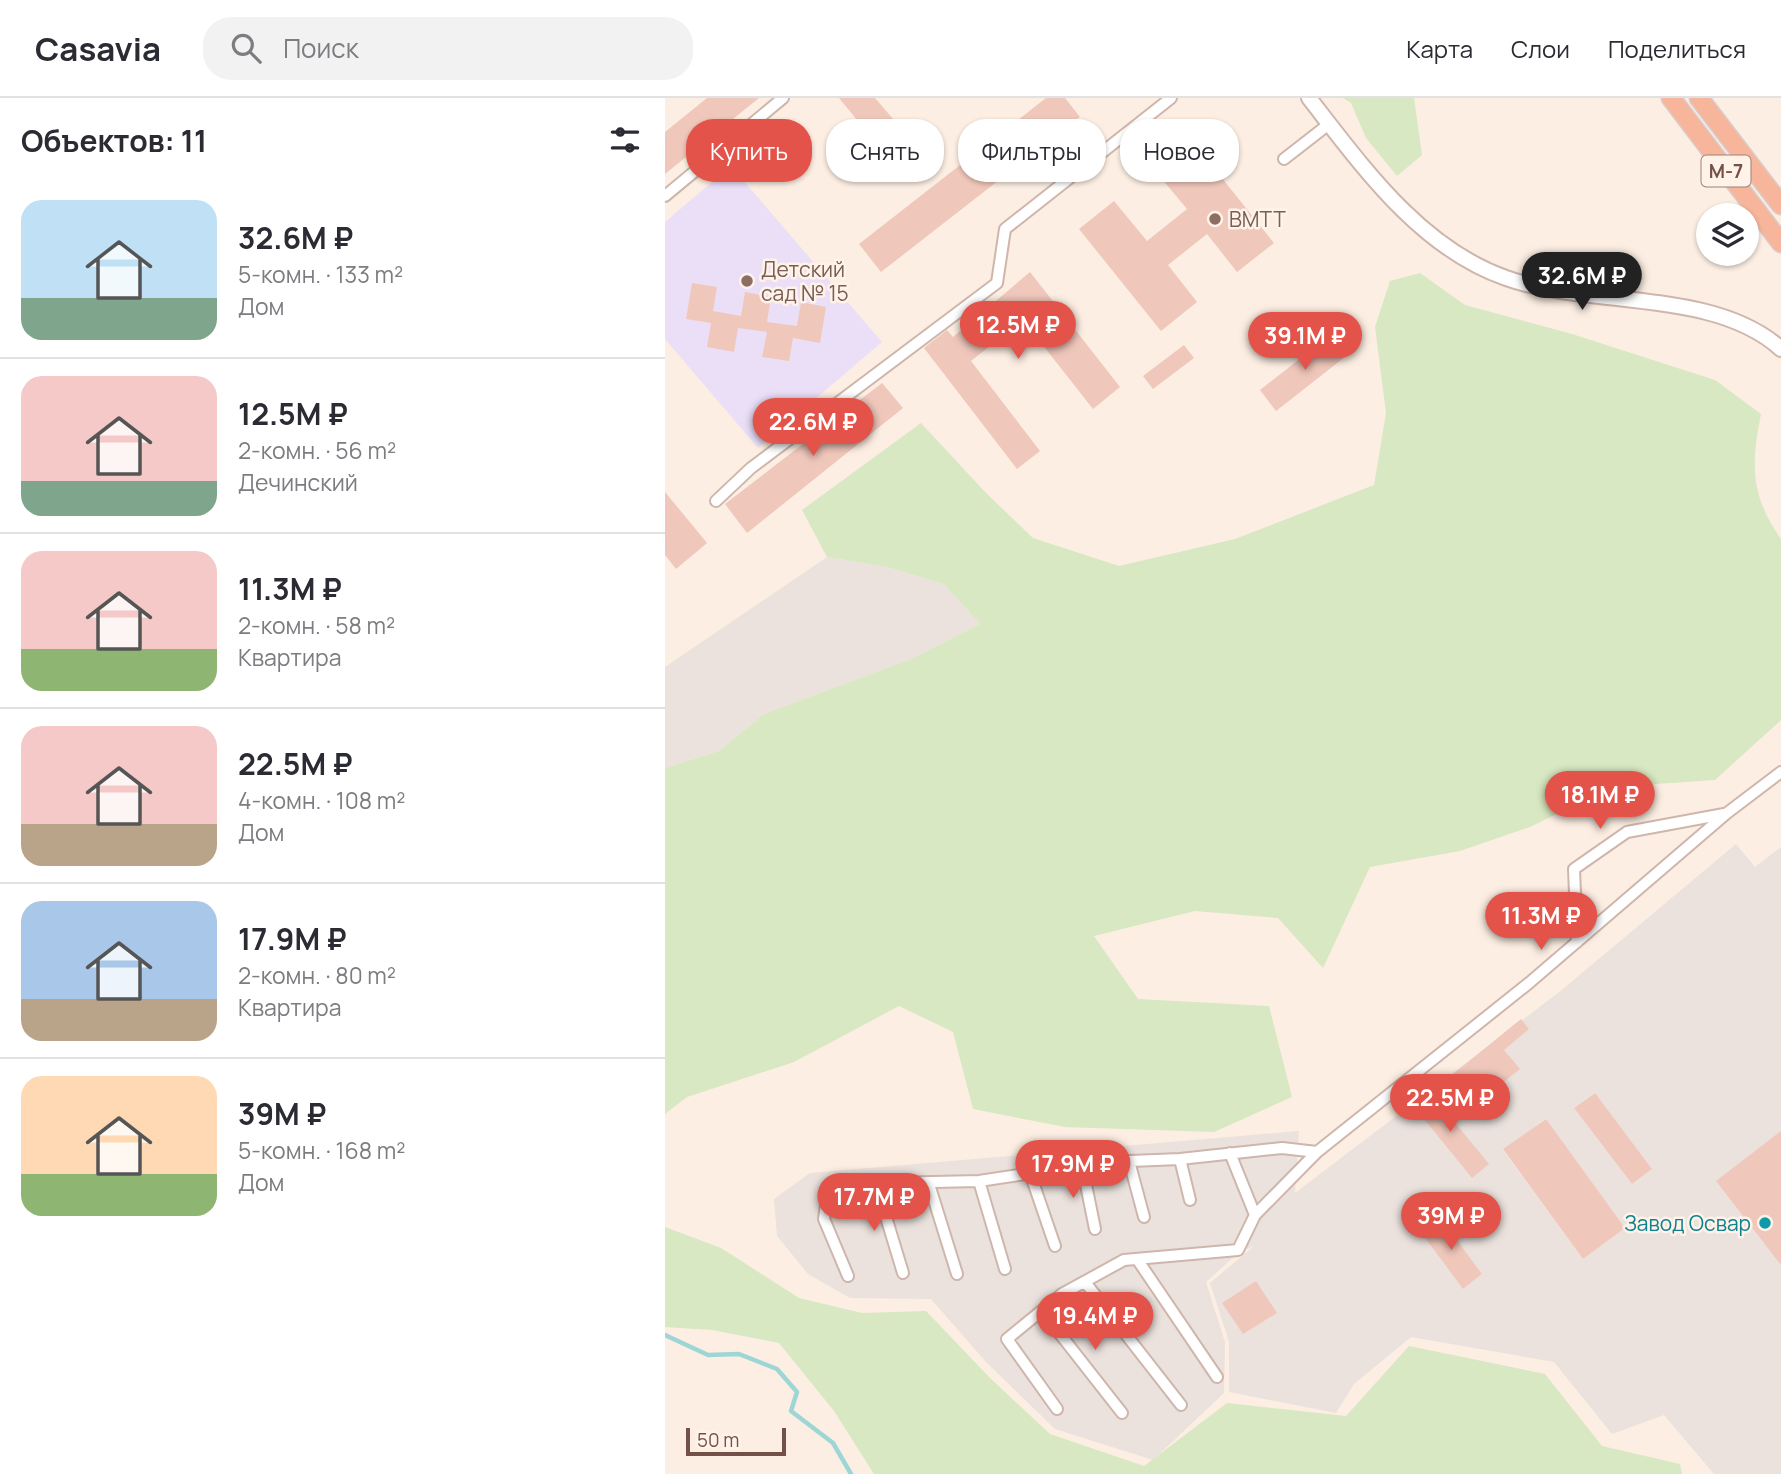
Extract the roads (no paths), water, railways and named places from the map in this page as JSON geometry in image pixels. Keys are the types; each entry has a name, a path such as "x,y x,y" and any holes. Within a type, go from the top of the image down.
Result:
{"highway":[{"name":"М-7","path":"1671,98 1781,243"},
{"name":"М-7","path":"1699,98 1781,205"}],"street":[{"path":"665,196 783,98"},
{"path":"716,501 751,468 997,283 1005,229 1171,98"},
{"path":"1309,98 1415,222 1454,254 1507,278 1560,291 1719,316 1744,324 1767,336 1781,349"},
{"path":"1284,159 1329,124"},
{"path":"1057,1409 1007,1339 1062,1294 1124,1260 1238,1250 1255,1215 1317,1152 1577,942 1727,813 1781,772"},
{"path":"1577,942 1574,869 1626,832 1727,813"},
{"path":"848,1276 824,1219 828,1192 843,1184 979,1181 1082,1165 1180,1159 1282,1148 1317,1152"},
{"path":"1230,1153 1255,1215"},
{"path":"1180,1159 1190,1200"},
{"path":"1129,1161 1145,1217"},
{"path":"1082,1165 1095,1229"},
{"path":"1030,1173 1055,1246"},
{"path":"979,1181 1005,1269"},
{"path":"876,1184 903,1273"},
{"path":"929,1184 957,1274"},
{"path":"1137,1259 1217,1377"},
{"path":"1085,1282 1181,1405"},
{"path":"1042,1311 1122,1413"}],"waterway":[{"path":"665,1335 708,1355 739,1354 777,1369 797,1392 791,1411 833,1443 851,1474"}],"place":[{"name":"ВМТТ","path":"1215,219"},
{"name":"Детский сад № 15","path":"747,281"},
{"name":"Завод Освар","path":"1765,1223"}]}
